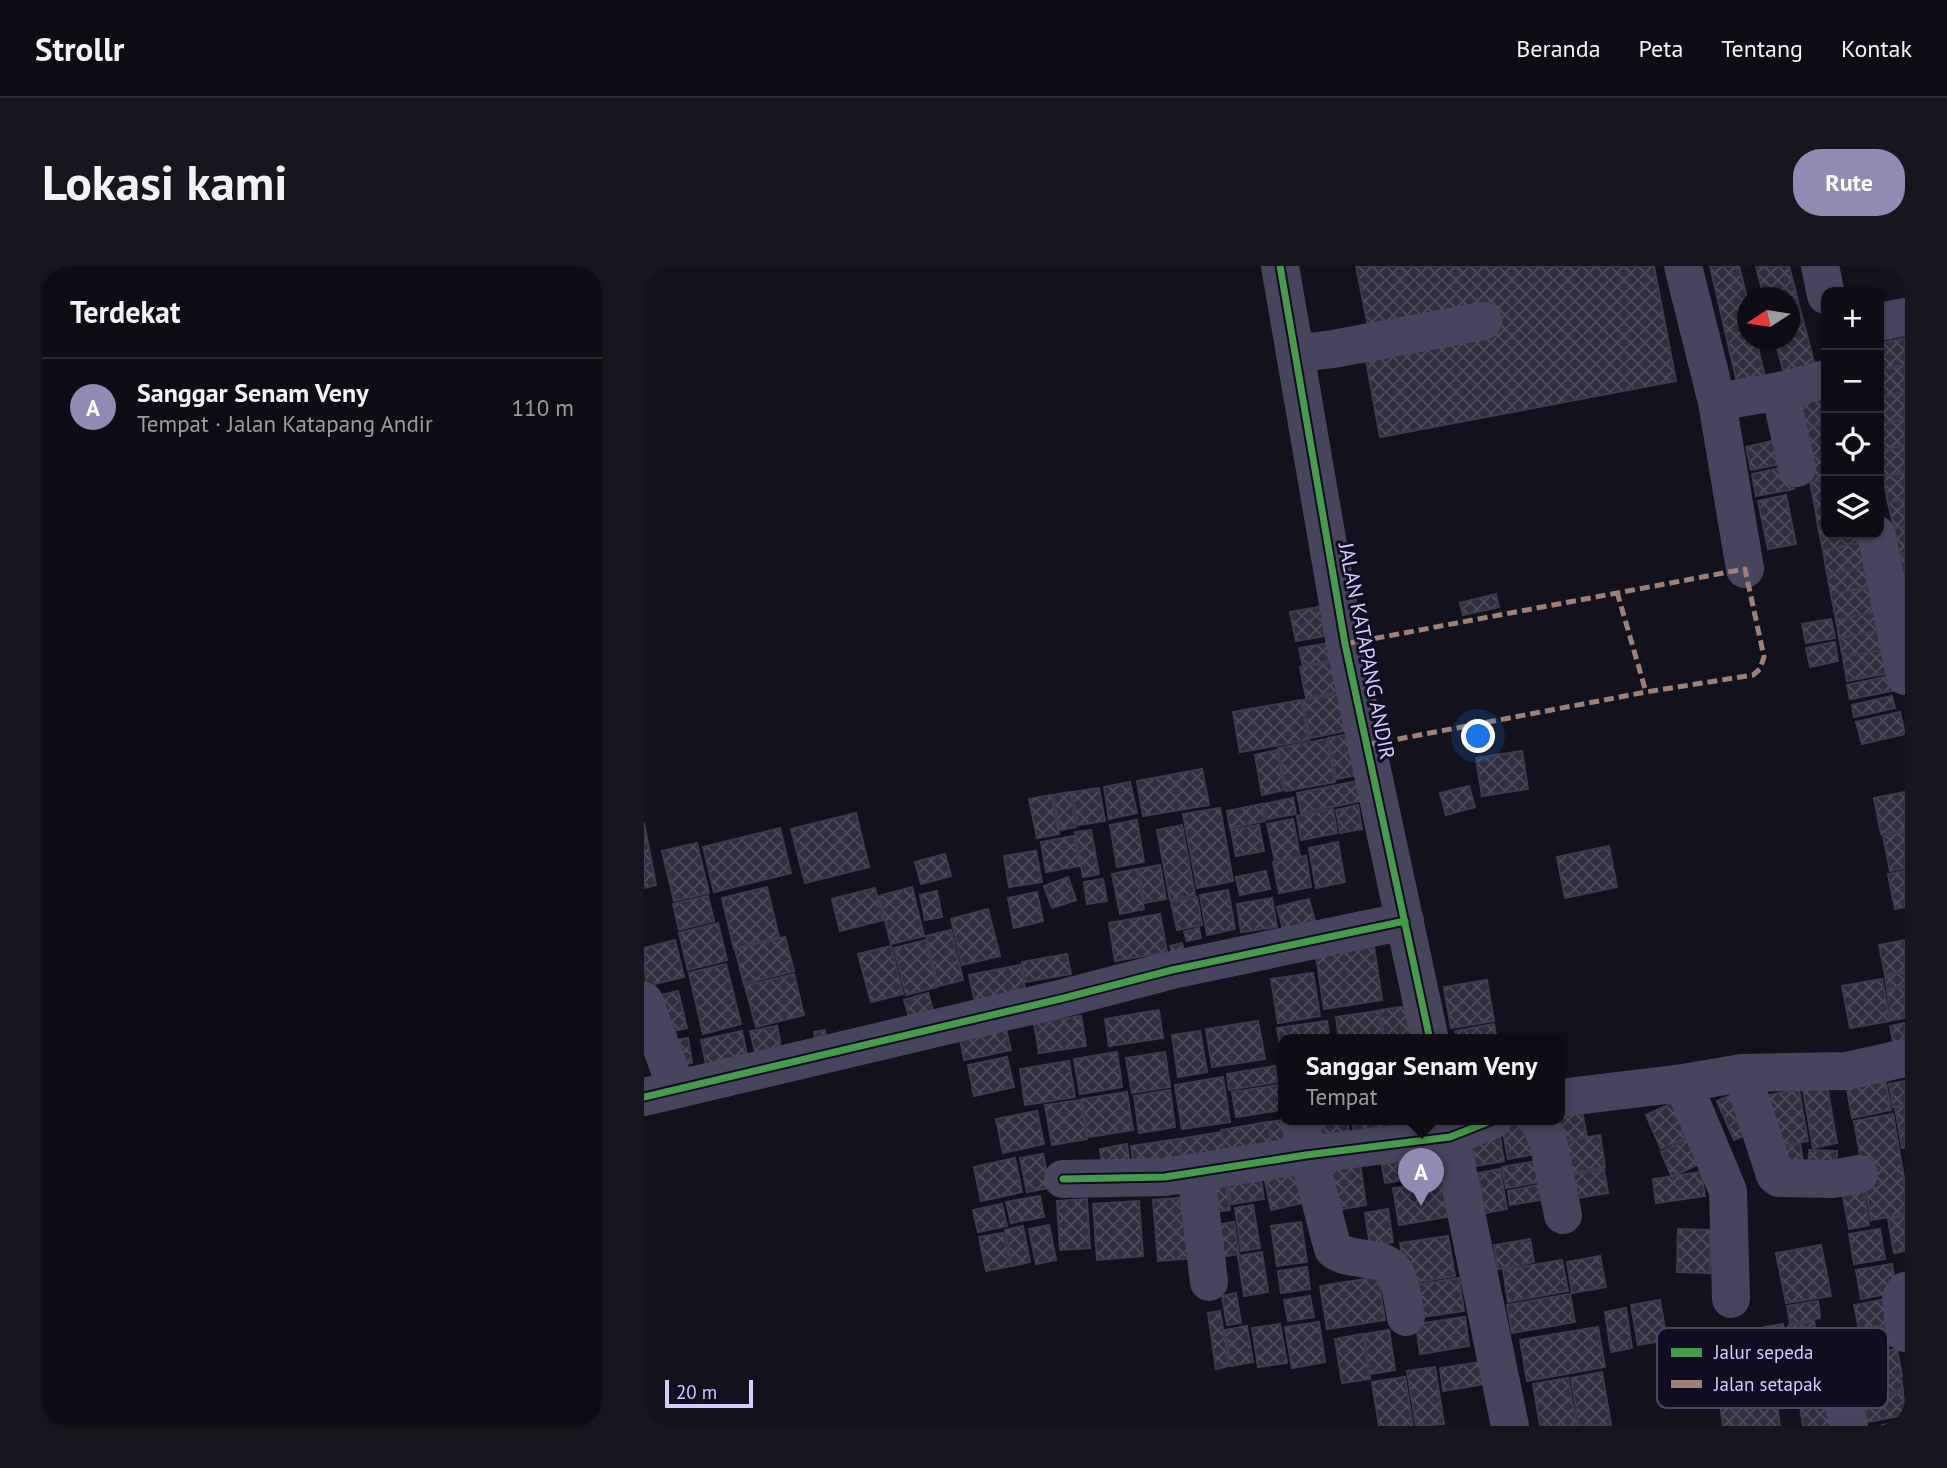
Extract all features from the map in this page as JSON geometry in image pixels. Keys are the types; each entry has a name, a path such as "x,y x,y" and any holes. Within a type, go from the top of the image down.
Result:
{"street":[{"name":"JALAN KATAPANG ANDIR","path":"1280,266 1345,644 1429,1034"},
{"path":"1683,266 1717,402 1745,569"},
{"path":"1819,266 1824,287"},
{"path":"1884,320 1905,317"},
{"path":"1295,354 1483,321"},
{"path":"1717,402 1821,380"},
{"path":"1780,391 1797,468"},
{"path":"1877,539 1905,676"},
{"path":"644,1001 660,1093 1040,1004 1172,970 1405,921"},
{"path":"1565,1097 1742,1073 1846,1071 1905,1058"},
{"path":"1742,1073 1775,1175 1779,1178 1833,1179 1859,1174"},
{"path":"1683,1083 1728,1191 1731,1299"},
{"path":"1063,1179 1165,1177 1196,1172 1303,1138 1448,1129 1468,1125"},
{"path":"1540,1125 1548,1141 1563,1215"},
{"path":"1448,1129 1510,1426"},
{"path":"1303,1138 1333,1249 1345,1257 1382,1262 1391,1268 1396,1274 1406,1317"},
{"path":"1196,1172 1209,1282"},
{"path":"1905,1291 1901,1298 1905,1333"},
{"path":"1844,1408 1849,1426"}],"building":[{"path":"1356,266 1654,266 1676,381 1380,437 1366,360 1369,332"},
{"path":"1710,266 1739,266 1744,287 1737,287 1737,350 1758,350 1765,377 1737,383"},
{"path":"1756,266 1789,266 1794,287 1761,287"},
{"path":"1800,308 1816,370 1785,378 1778,350 1800,350"},
{"path":"1905,338 1905,365 1884,369 1884,342"},
{"path":"1905,365 1905,392 1884,396 1884,369"},
{"path":"1905,392 1905,419 1884,423 1884,396"},
{"path":"1821,393 1821,424 1800,428 1794,399"},
{"path":"1905,419 1905,445 1884,450 1884,423"},
{"path":"1821,424 1821,457 1806,460 1800,428"},
{"path":"1784,438 1789,462 1751,470 1746,447"},
{"path":"1905,445 1905,472 1884,477 1884,450"},
{"path":"1821,457 1821,480 1810,482 1806,460"},
{"path":"1790,466 1794,489 1756,496 1752,474"},
{"path":"1905,472 1905,499 1888,503 1884,477"},
{"path":"1821,480 1821,506 1815,507 1810,482"},
{"path":"1786,495 1796,544 1768,549 1758,501"},
{"path":"1905,499 1905,526 1894,529 1888,503"},
{"path":"1821,506 1821,527 1818,527 1815,507"},
{"path":"1905,526 1905,553 1899,554 1894,529"},
{"path":"1818,527 1821,527 1821,539 1872,541 1823,550"},
{"path":"1872,541 1877,565 1827,574 1823,550"},
{"path":"1905,553 1905,580 1899,554"},
{"path":"1877,565 1880,585 1831,594 1827,574"},
{"path":"1880,585 1885,610 1836,620 1831,594"},
{"path":"1496,594 1499,607 1463,615 1460,603"},
{"path":"1330,605 1336,634 1296,641 1290,612"},
{"path":"1885,610 1888,629 1839,638 1836,620"},
{"path":"1831,619 1835,638 1806,643 1802,624"},
{"path":"1892,628 1895,648 1843,657 1839,638"},
{"path":"1336,642 1339,659 1303,666 1299,648"},
{"path":"1835,642 1838,661 1810,667 1806,648"},
{"path":"1895,648 1900,671 1847,681 1843,657"},
{"path":"1336,661 1341,691 1306,698 1300,667"},
{"path":"1894,675 1897,690 1850,699 1847,685"},
{"path":"1343,693 1350,730 1310,738 1303,700"},
{"path":"1892,696 1895,708 1854,717 1852,705"},
{"path":"1301,700 1309,740 1240,752 1233,712"},
{"path":"1900,712 1905,734 1862,744 1856,722"},
{"path":"1350,734 1357,775 1336,779 1328,738"},
{"path":"1327,739 1335,782 1286,791 1278,748"},
{"path":"1277,750 1284,790 1262,795 1255,755"},
{"path":"1522,751 1528,789 1482,796 1476,758"},
{"path":"1202,769 1209,805 1143,816 1137,781"},
{"path":"1358,781 1361,801 1301,813 1297,793"},
{"path":"1130,782 1137,813 1109,819 1104,787"},
{"path":"1469,786 1475,807 1446,815 1440,793"},
{"path":"1099,788 1105,821 1078,825 1072,792"},
{"path":"1070,792 1076,827 1060,830 1053,795"},
{"path":"1905,792 1905,830 1881,834 1874,798"},
{"path":"1051,795 1059,834 1037,838 1029,799"},
{"path":"1293,798 1296,814 1267,819 1264,804"},
{"path":"1262,804 1265,821 1230,828 1227,811"},
{"path":"1358,805 1362,829 1340,833 1336,810"},
{"path":"1220,808 1233,881 1197,888 1183,814"},
{"path":"1333,809 1337,833 1301,840 1297,816"},
{"path":"856,813 869,867 805,883 791,829"},
{"path":"1293,819 1300,857 1275,861 1267,824"},
{"path":"1137,820 1144,862 1117,867 1110,825"},
{"path":"644,822 656,885 644,888"},
{"path":"1182,825 1195,895 1170,900 1157,830"},
{"path":"1259,825 1264,851 1236,856 1231,830"},
{"path":"780,828 791,873 714,892 703,847"},
{"path":"1091,830 1099,874 1083,877 1075,832"},
{"path":"1905,832 1905,868 1890,871 1883,836"},
{"path":"1074,836 1079,866 1046,872 1041,842"},
{"path":"1338,842 1345,882 1316,888 1309,848"},
{"path":"697,843 709,893 674,901 662,851"},
{"path":"1609,846 1617,887 1565,898 1557,857"},
{"path":"1036,851 1042,882 1009,887 1004,856"},
{"path":"945,854 951,876 921,884 915,862"},
{"path":"1306,856 1311,887 1279,893 1273,862"},
{"path":"1160,865 1166,899 1144,903 1138,869"},
{"path":"1137,869 1144,909 1120,914 1112,874"},
{"path":"1266,871 1270,889 1240,895 1236,877"},
{"path":"1905,871 1905,907 1895,909 1888,874"},
{"path":"1068,877 1076,900 1052,908 1044,886"},
{"path":"1103,879 1107,901 1087,904 1084,882"},
{"path":"767,887 779,937 734,949 722,898"},
{"path":"912,887 924,936 891,944 879,896"},
{"path":"875,888 883,920 840,931 832,899"},
{"path":"1228,890 1235,929 1207,935 1200,895"},
{"path":"937,891 942,917 925,920 920,895"},
{"path":"1037,892 1043,921 1014,928 1008,898"},
{"path":"708,896 714,921 679,930 673,904"},
{"path":"1197,897 1202,925 1177,930 1171,902"},
{"path":"1272,898 1277,927 1241,932 1237,904"},
{"path":"1309,899 1315,921 1283,929 1277,907"},
{"path":"988,909 1000,956 962,965 951,919"},
{"path":"1160,914 1167,952 1115,961 1109,923"},
{"path":"718,923 727,960 688,970 679,933"},
{"path":"1199,928 1201,938 1187,941 1184,932"},
{"path":"951,930 963,980 938,986 926,936"},
{"path":"785,937 794,971 744,984 735,949"},
{"path":"675,940 684,977 646,986 644,948"},
{"path":"926,940 937,987 906,995 894,948"},
{"path":"1905,940 1905,971 1885,975 1879,945"},
{"path":"1182,943 1184,950 1172,953 1170,946"},
{"path":"891,946 903,994 871,1002 858,954"},
{"path":"1374,947 1382,1000 1324,1009 1316,956"},
{"path":"1067,954 1071,974 1025,982 1022,962"},
{"path":"726,964 741,1024 703,1034 689,973"},
{"path":"1020,965 1026,992 975,1003 969,975"},
{"path":"1313,973 1320,1016 1278,1023 1271,979"},
{"path":"1905,973 1905,985 1887,989 1885,977"},
{"path":"794,974 804,1015 756,1027 745,986"},
{"path":"1882,979 1890,1021 1850,1028 1842,986"},
{"path":"1487,980 1494,1021 1451,1028 1444,987"},
{"path":"1905,987 1905,1018 1892,1020 1887,991"},
{"path":"678,991 687,1028 670,1032 661,995"},
{"path":"928,993 933,1010 909,1017 904,1000"},
{"path":"1408,1006 1413,1034 1384,1034 1380,1010"},
{"path":"1159,1010 1163,1038 1109,1046 1105,1019"},
{"path":"1378,1011 1382,1034 1338,1034 1336,1017"},
{"path":"1081,1016 1086,1046 1039,1053 1034,1023"},
{"path":"1258,1021 1265,1059 1212,1067 1206,1029"},
{"path":"1327,1021 1329,1034 1278,1034 1277,1028"},
{"path":"1905,1023 1905,1054 1896,1056 1890,1026"},
{"path":"1494,1024 1496,1034 1456,1034 1455,1031"},
{"path":"777,1026 782,1051 756,1056 750,1031"},
{"path":"1006,1029 1011,1050 964,1060 960,1039"},
{"path":"825,1030 827,1044 817,1046 814,1032"},
{"path":"742,1031 749,1065 708,1074 701,1040"},
{"path":"1200,1031 1207,1072 1178,1077 1172,1035"},
{"path":"688,1038 692,1063 674,1066 669,1041"},
{"path":"1117,1052 1122,1087 1080,1094 1074,1059"},
{"path":"1165,1052 1170,1087 1132,1093 1126,1058"},
{"path":"1007,1057 1014,1087 974,1096 968,1065"},
{"path":"1069,1061 1075,1097 1025,1105 1020,1069"},
{"path":"1275,1066 1277,1082 1229,1090 1227,1074"},
{"path":"1884,1072 1891,1110 1852,1118 1845,1078"},
{"path":"1223,1077 1230,1122 1182,1129 1175,1085"},
{"path":"1826,1080 1837,1143 1813,1148 1802,1084"},
{"path":"1905,1081 1905,1104 1893,1107 1889,1084"},
{"path":"1278,1085 1278,1110 1236,1117 1232,1092"},
{"path":"1170,1090 1175,1127 1139,1133 1134,1096"},
{"path":"1799,1090 1808,1141 1777,1147 1768,1095"},
{"path":"1741,1091 1758,1130 1734,1140 1717,1101"},
{"path":"1127,1092 1133,1130 1088,1137 1082,1099"},
{"path":"1081,1100 1087,1139 1052,1145 1045,1105"},
{"path":"1672,1103 1688,1137 1661,1149 1646,1115"},
{"path":"1581,1106 1587,1137 1556,1142 1558,1125 1565,1125 1565,1108"},
{"path":"1905,1106 1905,1128 1899,1129 1895,1108"},
{"path":"1037,1111 1044,1144 1003,1153 996,1119"},
{"path":"1893,1114 1905,1184 1905,1214 1871,1220 1854,1121"},
{"path":"1278,1121 1278,1125 1285,1125 1297,1151 1273,1154 1268,1122"},
{"path":"1268,1122 1274,1158 1226,1165 1221,1130"},
{"path":"1306,1125 1348,1125 1351,1145 1311,1151"},
{"path":"1353,1125 1425,1125 1426,1132 1356,1143"},
{"path":"1532,1125 1536,1154 1508,1159 1502,1126"},
{"path":"1905,1129 1905,1148 1902,1148 1899,1130"},
{"path":"1499,1131 1504,1161 1476,1166 1470,1136"},
{"path":"1221,1132 1226,1165 1184,1172 1179,1139"},
{"path":"1600,1135 1605,1167 1561,1175 1556,1143"},
{"path":"1692,1137 1703,1162 1672,1177 1661,1152"},
{"path":"1179,1139 1183,1165 1135,1172 1131,1146"},
{"path":"1127,1144 1131,1173 1104,1177 1100,1149"},
{"path":"1800,1144 1805,1172 1776,1148"},
{"path":"1437,1146 1442,1175 1385,1183 1380,1155"},
{"path":"1809,1150 1837,1151 1836,1177 1808,1177"},
{"path":"1043,1154 1050,1188 1027,1192 1020,1158"},
{"path":"1359,1157 1366,1205 1331,1211 1323,1163"},
{"path":"1015,1158 1022,1192 981,1201 974,1167"},
{"path":"1542,1160 1546,1181 1506,1188 1502,1167"},
{"path":"1259,1167 1264,1199 1231,1204 1226,1172"},
{"path":"1500,1169 1507,1209 1485,1213 1478,1173"},
{"path":"1604,1169 1608,1193 1566,1200 1562,1177"},
{"path":"1295,1170 1302,1203 1271,1210 1264,1176"},
{"path":"1224,1171 1230,1210 1206,1213"},
{"path":"1701,1172 1705,1196 1656,1203 1653,1179"},
{"path":"1441,1181 1446,1195 1447,1217 1399,1225 1393,1188"},
{"path":"1549,1183 1552,1198 1510,1205 1508,1191"},
{"path":"1863,1187 1869,1225 1849,1229 1842,1191"},
{"path":"1040,1196 1044,1217 1011,1223 1006,1202"},
{"path":"1190,1197 1195,1258 1158,1261 1153,1200"},
{"path":"1087,1199 1090,1248 1060,1250 1057,1201"},
{"path":"1139,1201 1143,1256 1097,1260 1093,1204"},
{"path":"1002,1204 1007,1226 978,1232 973,1210"},
{"path":"1253,1205 1260,1248 1241,1251 1235,1208"},
{"path":"1388,1209 1393,1242 1370,1246 1365,1213"},
{"path":"1905,1216 1905,1251 1894,1253 1888,1219"},
{"path":"1234,1222 1239,1254 1214,1258 1209,1226"},
{"path":"1301,1222 1307,1262 1277,1266 1271,1226"},
{"path":"1049,1225 1056,1260 1036,1264 1029,1229"},
{"path":"1023,1226 1030,1262 1012,1266 1005,1230"},
{"path":"1678,1229 1710,1230 1710,1273 1677,1272"},
{"path":"1880,1229 1885,1259 1854,1264 1849,1234"},
{"path":"1003,1233 1011,1266 986,1271 979,1237"},
{"path":"1448,1236 1455,1276 1407,1284 1400,1243"},
{"path":"1530,1239 1534,1262 1498,1269 1494,1245"},
{"path":"1821,1245 1831,1296 1786,1303 1776,1253"},
{"path":"1262,1252 1268,1292 1244,1296 1238,1256"},
{"path":"1600,1256 1606,1287 1572,1293 1567,1262"},
{"path":"1562,1260 1568,1291 1508,1302 1503,1270"},
{"path":"1892,1264 1897,1292 1861,1299 1856,1270"},
{"path":"1307,1267 1310,1289 1281,1293 1278,1271"},
{"path":"1378,1277 1385,1320 1327,1329 1320,1286"},
{"path":"1459,1278 1464,1311 1408,1319 1403,1287"},
{"path":"1236,1293 1241,1323 1227,1325 1222,1296"},
{"path":"1570,1294 1575,1322 1512,1333 1507,1305"},
{"path":"1310,1296 1314,1317 1288,1321 1284,1300"},
{"path":"1892,1298 1896,1323 1859,1328 1854,1305"},
{"path":"1660,1300 1665,1328 1657,1328 1657,1342 1638,1345 1631,1305"},
{"path":"1818,1301 1820,1318 1790,1324 1787,1306"},
{"path":"1626,1308 1632,1348 1611,1352 1605,1312"},
{"path":"1220,1311 1229,1366 1216,1369 1208,1313"},
{"path":"1465,1317 1469,1346 1420,1354 1416,1324"},
{"path":"1814,1321 1815,1328 1788,1328"},
{"path":"1319,1322 1325,1362 1292,1368 1285,1327"},
{"path":"1280,1324 1287,1363 1258,1367 1252,1328"},
{"path":"1783,1324 1784,1328 1764,1328"},
{"path":"1891,1325 1894,1345 1888,1346 1888,1328 1875,1328"},
{"path":"1247,1326 1253,1362 1231,1366 1225,1330"},
{"path":"1598,1327 1605,1367 1527,1381 1520,1340"},
{"path":"1389,1330 1395,1370 1370,1374 1364,1334"},
{"path":"1363,1334 1370,1379 1342,1383 1335,1339"},
{"path":"1897,1349 1902,1376 1888,1379 1888,1351"},
{"path":"1481,1362 1485,1384 1443,1391 1440,1368"},
{"path":"1435,1367 1444,1424 1416,1426 1407,1371"},
{"path":"1602,1372 1611,1425 1579,1426 1571,1378"},
{"path":"1901,1376 1903,1390 1888,1393 1888,1378"},
{"path":"1405,1377 1413,1426 1379,1426 1372,1382"},
{"path":"1568,1378 1577,1426 1540,1426 1533,1384"},
{"path":"1903,1392 1905,1415 1867,1422 1865,1408 1888,1408 1888,1395"},
{"path":"1721,1408 1778,1408 1780,1426 1723,1426"},
{"path":"1800,1408 1830,1408 1833,1426 1803,1426"},
{"path":"1905,1421 1905,1426 1882,1426 1882,1425"}],"marked path":[{"path":"1345,644 1745,569 1764,657 1760,669 1753,675 1646,692 1367,745"},
{"path":"1617,592 1646,692"}],"cycle path":[{"path":"1280,266 1345,644 1429,1034"},
{"path":"644,1097 1172,970 1405,921"},
{"path":"1063,1179 1165,1177 1306,1155 1450,1137 1480,1125"}],"place":[{"name":"Sanggar Senam Veny","path":"1421,1206"}]}
